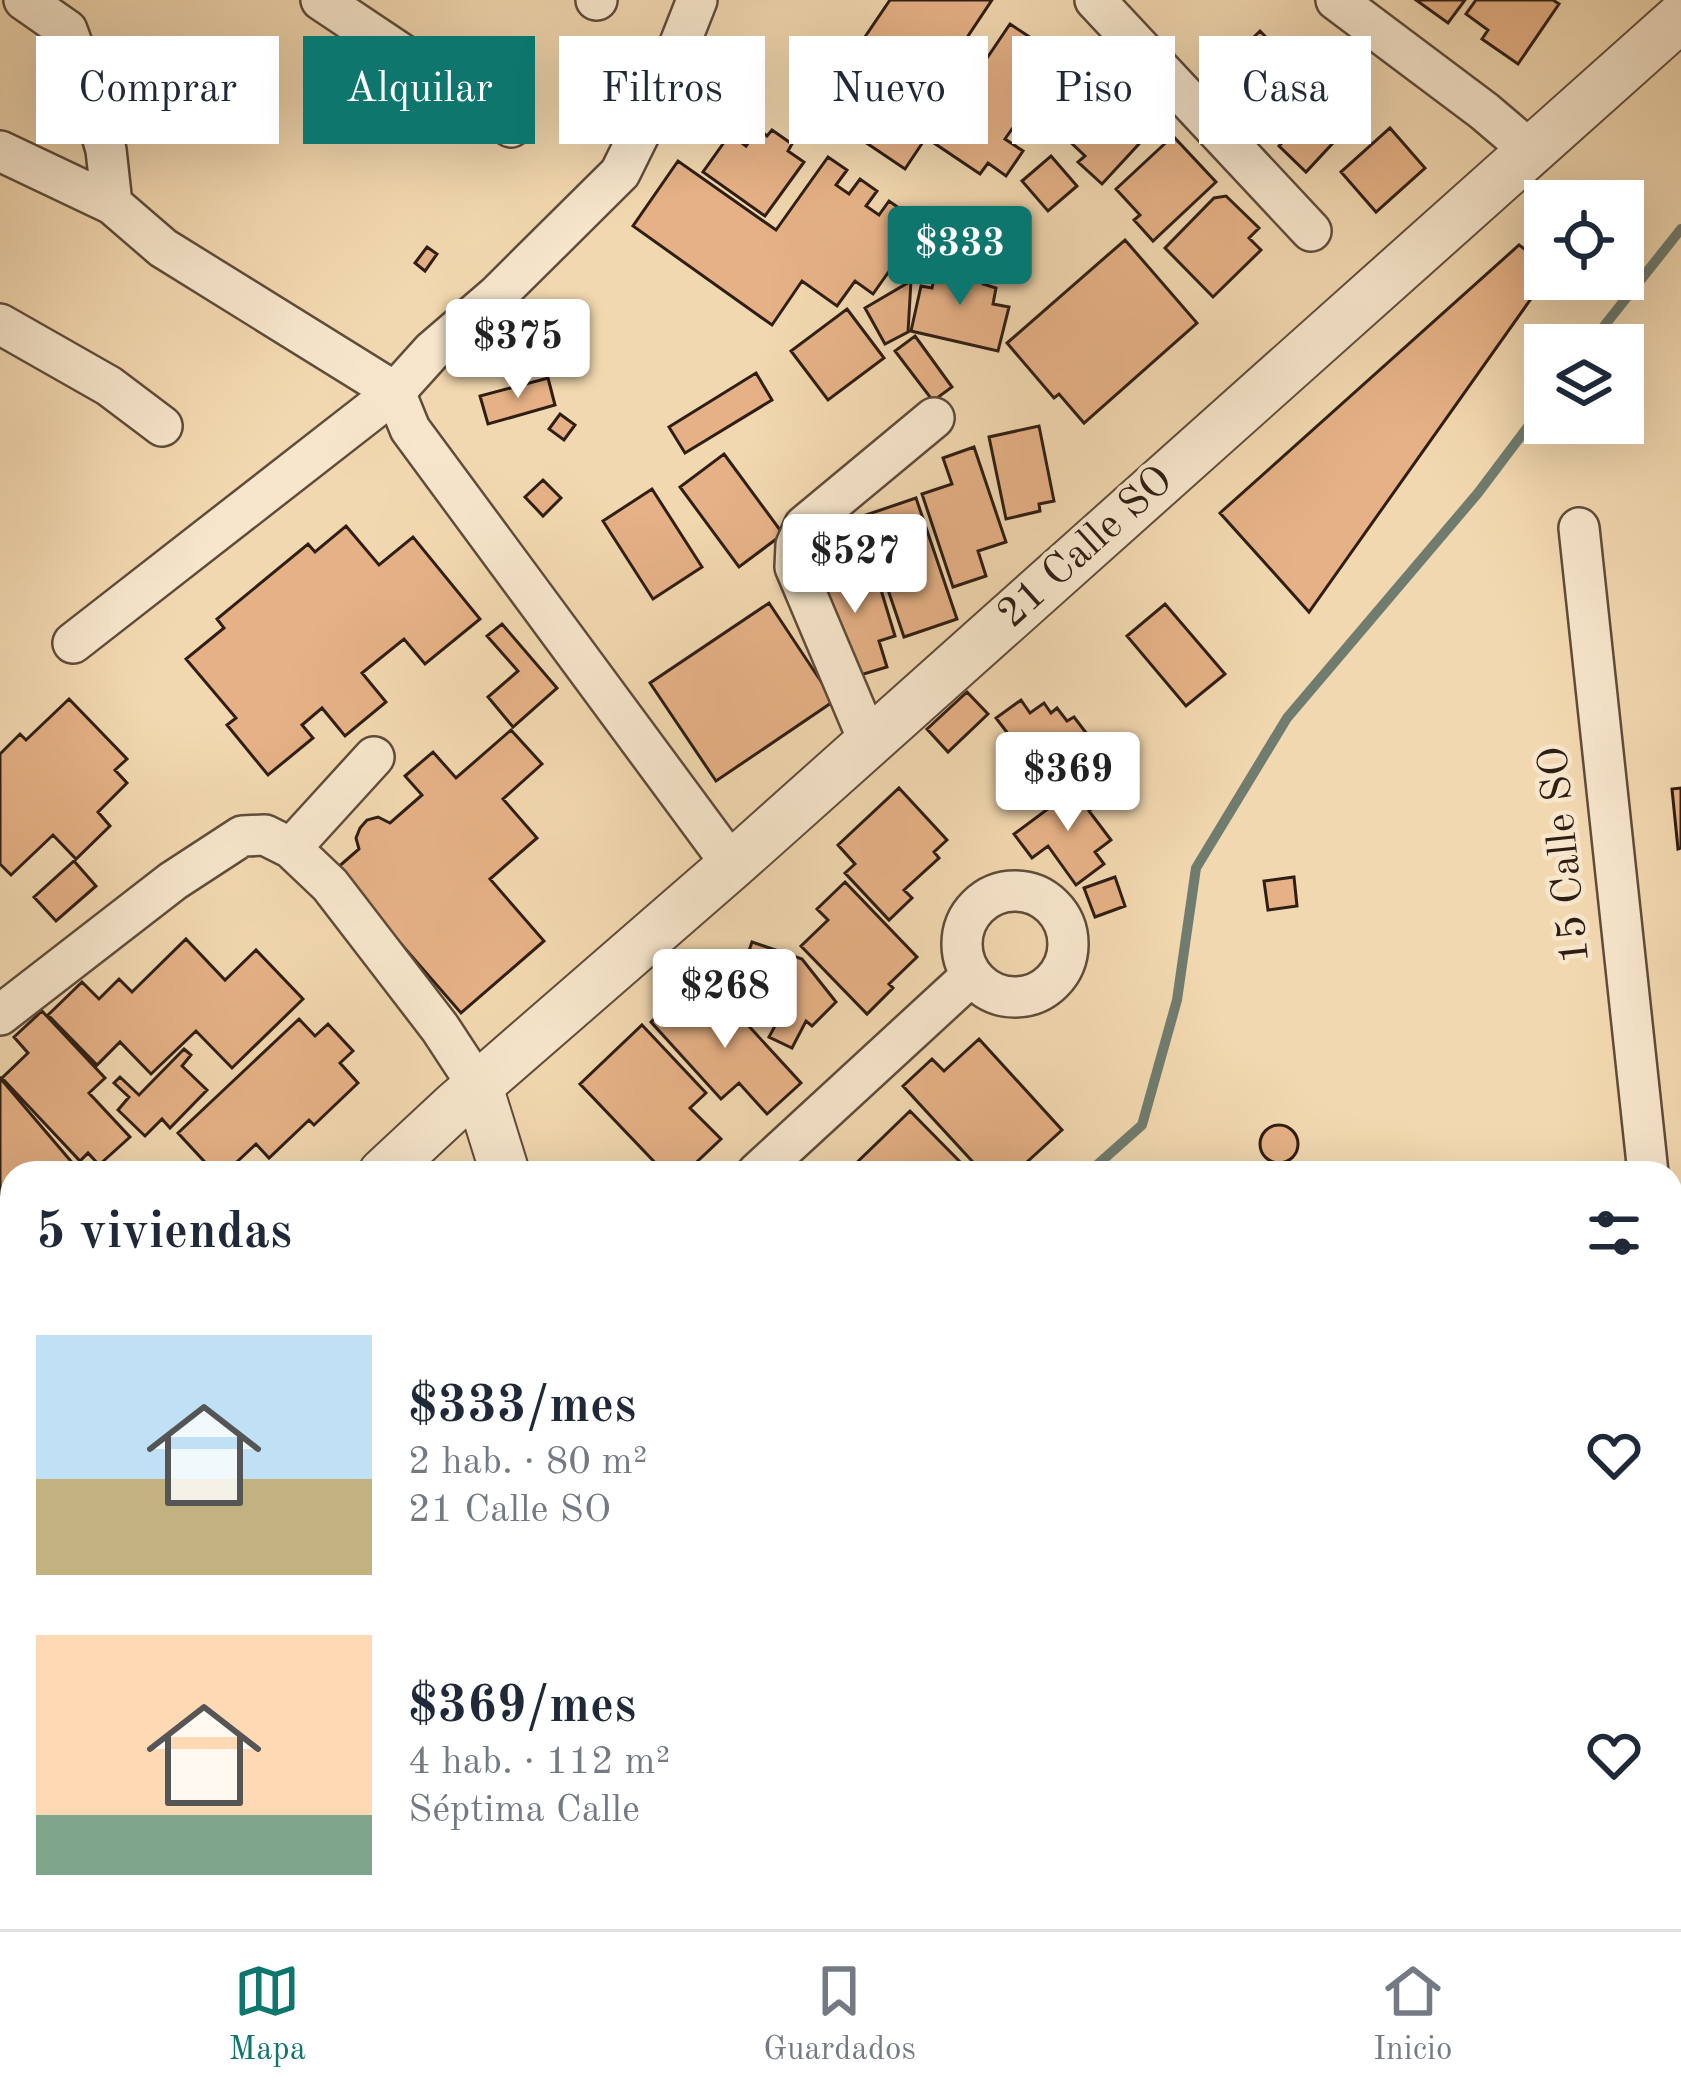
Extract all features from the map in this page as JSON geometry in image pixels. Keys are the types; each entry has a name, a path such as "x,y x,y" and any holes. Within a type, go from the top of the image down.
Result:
{"street":[{"path":"24,0 67,31 106,150 112,204"},
{"path":"321,0 375,36"},
{"path":"73,643 395,392 620,173 664,84 697,0"},
{"path":"1095,0 1311,231"},
{"path":"1336,0 1531,151"},
{"name":"21 Calle SO","path":"405,1161 478,1086 1531,151 1668,17"},
{"path":"0,151 112,204 163,248 395,392 410,429 732,865"},
{"path":"0,324 109,386 162,426"},
{"path":"869,742 795,567 796,545 804,526 934,418"},
{"name":"15 Calle SO","path":"1579,528 1658,1161"},
{"path":"291,848 374,757"},
{"path":"0,1015 173,881 242,836 265,835 291,848 330,885 440,1028 478,1086 501,1161"},
{"path":"770,1161 971,975"}],"building":[{"path":"890,0 992,0 968,36 866,36"},
{"path":"1416,0 1465,0 1448,23"},
{"path":"1476,0 1553,0 1559,4 1518,64 1482,39 1488,30 1466,14"},
{"path":"1010,24 1028,36 1012,36 1012,129 1005,139 1023,151 1006,176 988,163 980,174 935,144 988,144 988,57"},
{"path":"1390,128 1425,168 1376,212 1341,172"},
{"path":"772,130 792,144 788,151 804,162 765,216 703,172 723,144 765,144 765,134"},
{"path":"1175,138 1216,182 1153,241 1134,220 1140,215 1116,189 1164,144 1175,144"},
{"path":"868,144 922,144 905,169"},
{"path":"1072,144 1139,144 1102,184 1078,162 1085,156"},
{"path":"1281,144 1332,144 1306,172"},
{"path":"1051,156 1077,186 1048,211 1022,181"},
{"path":"828,157 847,170 836,185 849,194 860,179 877,191 866,206 879,215 889,201 906,213 898,225 914,236 873,294 855,281 837,306 802,281 772,325 633,226 678,161 776,230"},
{"path":"1226,196 1259,228 1249,238 1261,250 1213,297 1165,248 1214,198"},
{"path":"1125,240 1197,323 1084,423 1059,394 1054,398 1007,343"},
{"path":"1519,245 1524,249 1524,300 1530,300 1309,612 1220,513"},
{"path":"427,247 437,254 425,271 415,263"},
{"path":"938,260 986,271 983,284 996,288 993,304 1009,307 998,351 911,331 921,286 932,288"},
{"path":"911,281 908,332 885,344 865,308"},
{"path":"847,309 884,358 828,400 791,351"},
{"path":"915,336 952,387 933,401 895,351"},
{"path":"756,373 772,400 685,453 669,427"},
{"path":"548,378 555,405 488,424 480,396"},
{"path":"560,414 575,425 564,440 549,429"},
{"path":"1039,426 1054,501 1039,504 1040,511 1006,519 989,437"},
{"path":"974,447 1006,542 978,551 986,576 953,587 922,494 952,484 943,458"},
{"path":"724,454 783,534 739,567 680,487"},
{"path":"543,480 561,498 543,516 525,497"},
{"path":"652,489 702,567 653,599 603,521"},
{"path":"916,498 957,619 904,637 863,516"},
{"path":"346,526 379,565 413,537 480,619 425,664 404,639 362,673 386,702 345,736 322,708 302,725 313,738 268,775 227,725 236,718 186,659 224,628 217,619 308,544 315,552"},
{"path":"871,557 895,636 879,641 887,667 844,680 813,574"},
{"path":"769,603 834,701 716,781 650,683"},
{"path":"1165,604 1225,674 1186,706 1127,636"},
{"path":"502,624 557,688 513,727 488,697 518,671 487,636"},
{"path":"967,692 988,714 948,752 927,729"},
{"path":"69,699 127,759 115,770 127,783 98,812 110,826 76,859 53,835 11,875 0,864 0,754 20,734 26,740"},
{"path":"1021,700 1030,713 1044,703 1051,713 1057,708 1067,721 1074,717 1087,734 1081,739 1092,754 1086,758 1092,766 1055,795 996,718"},
{"path":"511,730 542,764 503,799 537,838 490,879 544,941 461,1013 336,869 359,849 356,838 367,820 378,817 390,823 422,795 405,776 433,752 456,778"},
{"path":"1084,782 1099,803 1089,811 1111,840 1095,852 1104,864 1076,885 1048,846 1032,858 1014,834"},
{"path":"899,788 947,840 934,852 939,858 904,890 912,898 889,920 845,873 855,864 838,845"},
{"path":"1681,788 1681,848 1678,849 1672,789"},
{"path":"74,861 96,886 56,921 34,897"},
{"path":"1115,877 1125,906 1095,917 1084,888"},
{"path":"1294,877 1297,906 1268,910 1264,881"},
{"path":"845,882 917,957 867,1014 801,946 828,920 817,909"},
{"path":"186,939 225,980 256,950 303,999 232,1068 196,1031 151,1074 120,1042 97,1065 48,1015 82,982 99,999 119,979 132,992"},
{"path":"752,942 802,959 836,1002 812,1026 806,1021 792,1048 769,1037 775,1026 746,1011 752,995 736,989"},
{"path":"691,984 724,1020 735,1011 801,1083 767,1114 739,1083 721,1099 651,1022"},
{"path":"42,1011 105,1078 89,1093 130,1137 103,1161 95,1161 88,1153 80,1161 2,1078 28,1053 14,1037"},
{"path":"299,1019 315,1036 328,1024 353,1051 340,1063 358,1083 314,1125 309,1120 269,1158 256,1144 238,1161 204,1161 178,1133"},
{"path":"642,1025 706,1093 690,1108 721,1139 698,1161 654,1161 580,1084"},
{"path":"979,1039 1062,1130 1028,1161 972,1161 903,1086 932,1059 944,1071"},
{"path":"184,1049 191,1055 182,1066 207,1090 170,1128 162,1119 145,1136 118,1110 129,1097 114,1083 120,1077 139,1095"},
{"path":"0,1078 71,1161 0,1161"},
{"path":"910,1111 959,1161 858,1161"},
{"path":"1272,1126 1286,1126 1297,1137 1297,1151 1288,1161 1270,1161 1261,1151 1261,1137"}],"waterway":[{"path":"1606,324 1681,229"},
{"path":"1102,1161 1142,1125 1177,1000 1196,868 1287,718 1524,432"}]}
